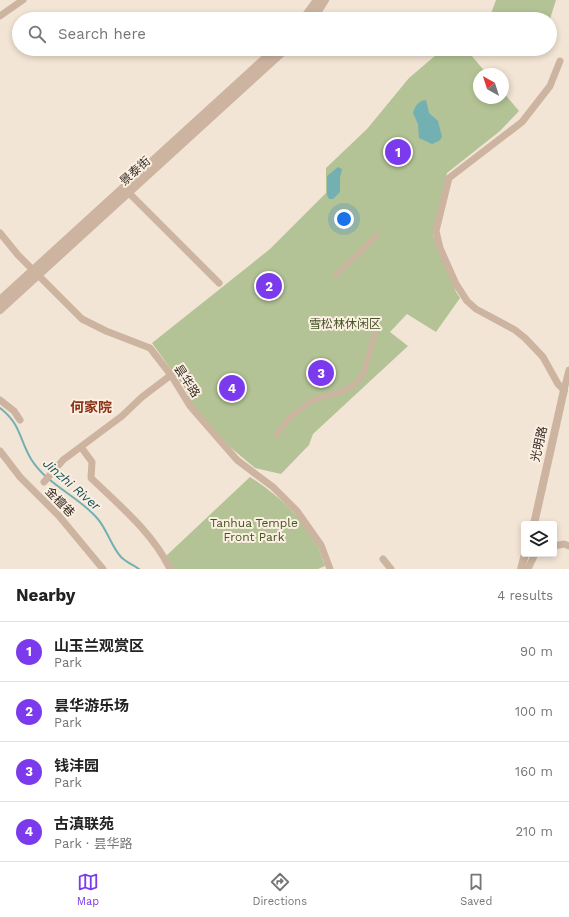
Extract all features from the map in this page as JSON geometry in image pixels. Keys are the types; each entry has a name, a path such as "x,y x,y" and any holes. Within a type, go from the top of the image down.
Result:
{"street":[{"path":"0,16 23,0"},
{"path":"309,12 317,0"},
{"path":"317,12 325,0"},
{"name":"景泰街","path":"0,310 36,273 268,56"},
{"name":"景泰街","path":"0,300 36,273 129,193 278,56"},
{"path":"560,61 550,86 522,122 449,178 436,231 443,255 460,292 467,301 476,309 515,330 525,338 543,357 558,384 564,390"},
{"path":"129,193 219,283"},
{"name":"昙华路","path":"0,233 18,255 82,319 106,332 150,348 171,375 190,406 237,460 287,498 321,545 328,559 330,569"},
{"path":"335,276 377,235"},
{"path":"276,435 288,419 311,401 346,390 356,383 362,375 379,319"},
{"name":"光明路","path":"535,521 569,370"},
{"path":"44,482 63,460 122,416 142,397 171,375"},
{"path":"0,400 14,411 20,420"},
{"path":"81,447 92,462 91,478 134,520 164,557 170,569"},
{"name":"金檀巷","path":"0,451 20,477 59,516 103,569"},
{"name":"金檀巷","path":"0,458 15,478 57,519 96,569"},
{"path":"557,545 564,544 569,546"},
{"path":"521,569 524,557"},
{"path":"528,569 534,557"},
{"path":"383,559 391,569"}],"green space":[{"path":"496,0 556,0 552,12 492,12"},
{"name":"雪松林休闲区","path":"435,56 472,56 482,68 473,68 473,104 509,104 509,99 519,111 500,131 447,173 433,235 456,292 460,298 436,332 407,314 390,332 408,346 313,434 309,445 281,474 255,468 230,447 190,402 186,390 152,343 270,249 326,193 326,168 367,129 409,78"},
{"name":"Tanhua Temple Front Park","path":"250,477 277,497 302,521 315,540 325,566 318,569 173,569 166,556"}],"water":[{"path":"426,100 429,113 438,121 442,137 439,141 432,144 419,138 418,124 413,113 417,104"},
{"path":"338,167 342,169 340,178 340,192 333,199 329,199 327,195 327,176"}],"waterway":[{"name":"Jinzhi River","path":"0,408 7,414 16,426 27,452 38,468 45,476 89,510 104,527 114,548 121,557 139,569"}],"place":[{"name":"山玉兰观赏区","path":"398,152"},
{"name":"昙华游乐场","path":"269,286"},
{"name":"钱沣园","path":"321,373"},
{"name":"古滇联苑","path":"232,388"}],"district":[{"name":"何家院","path":"91,407"}]}
